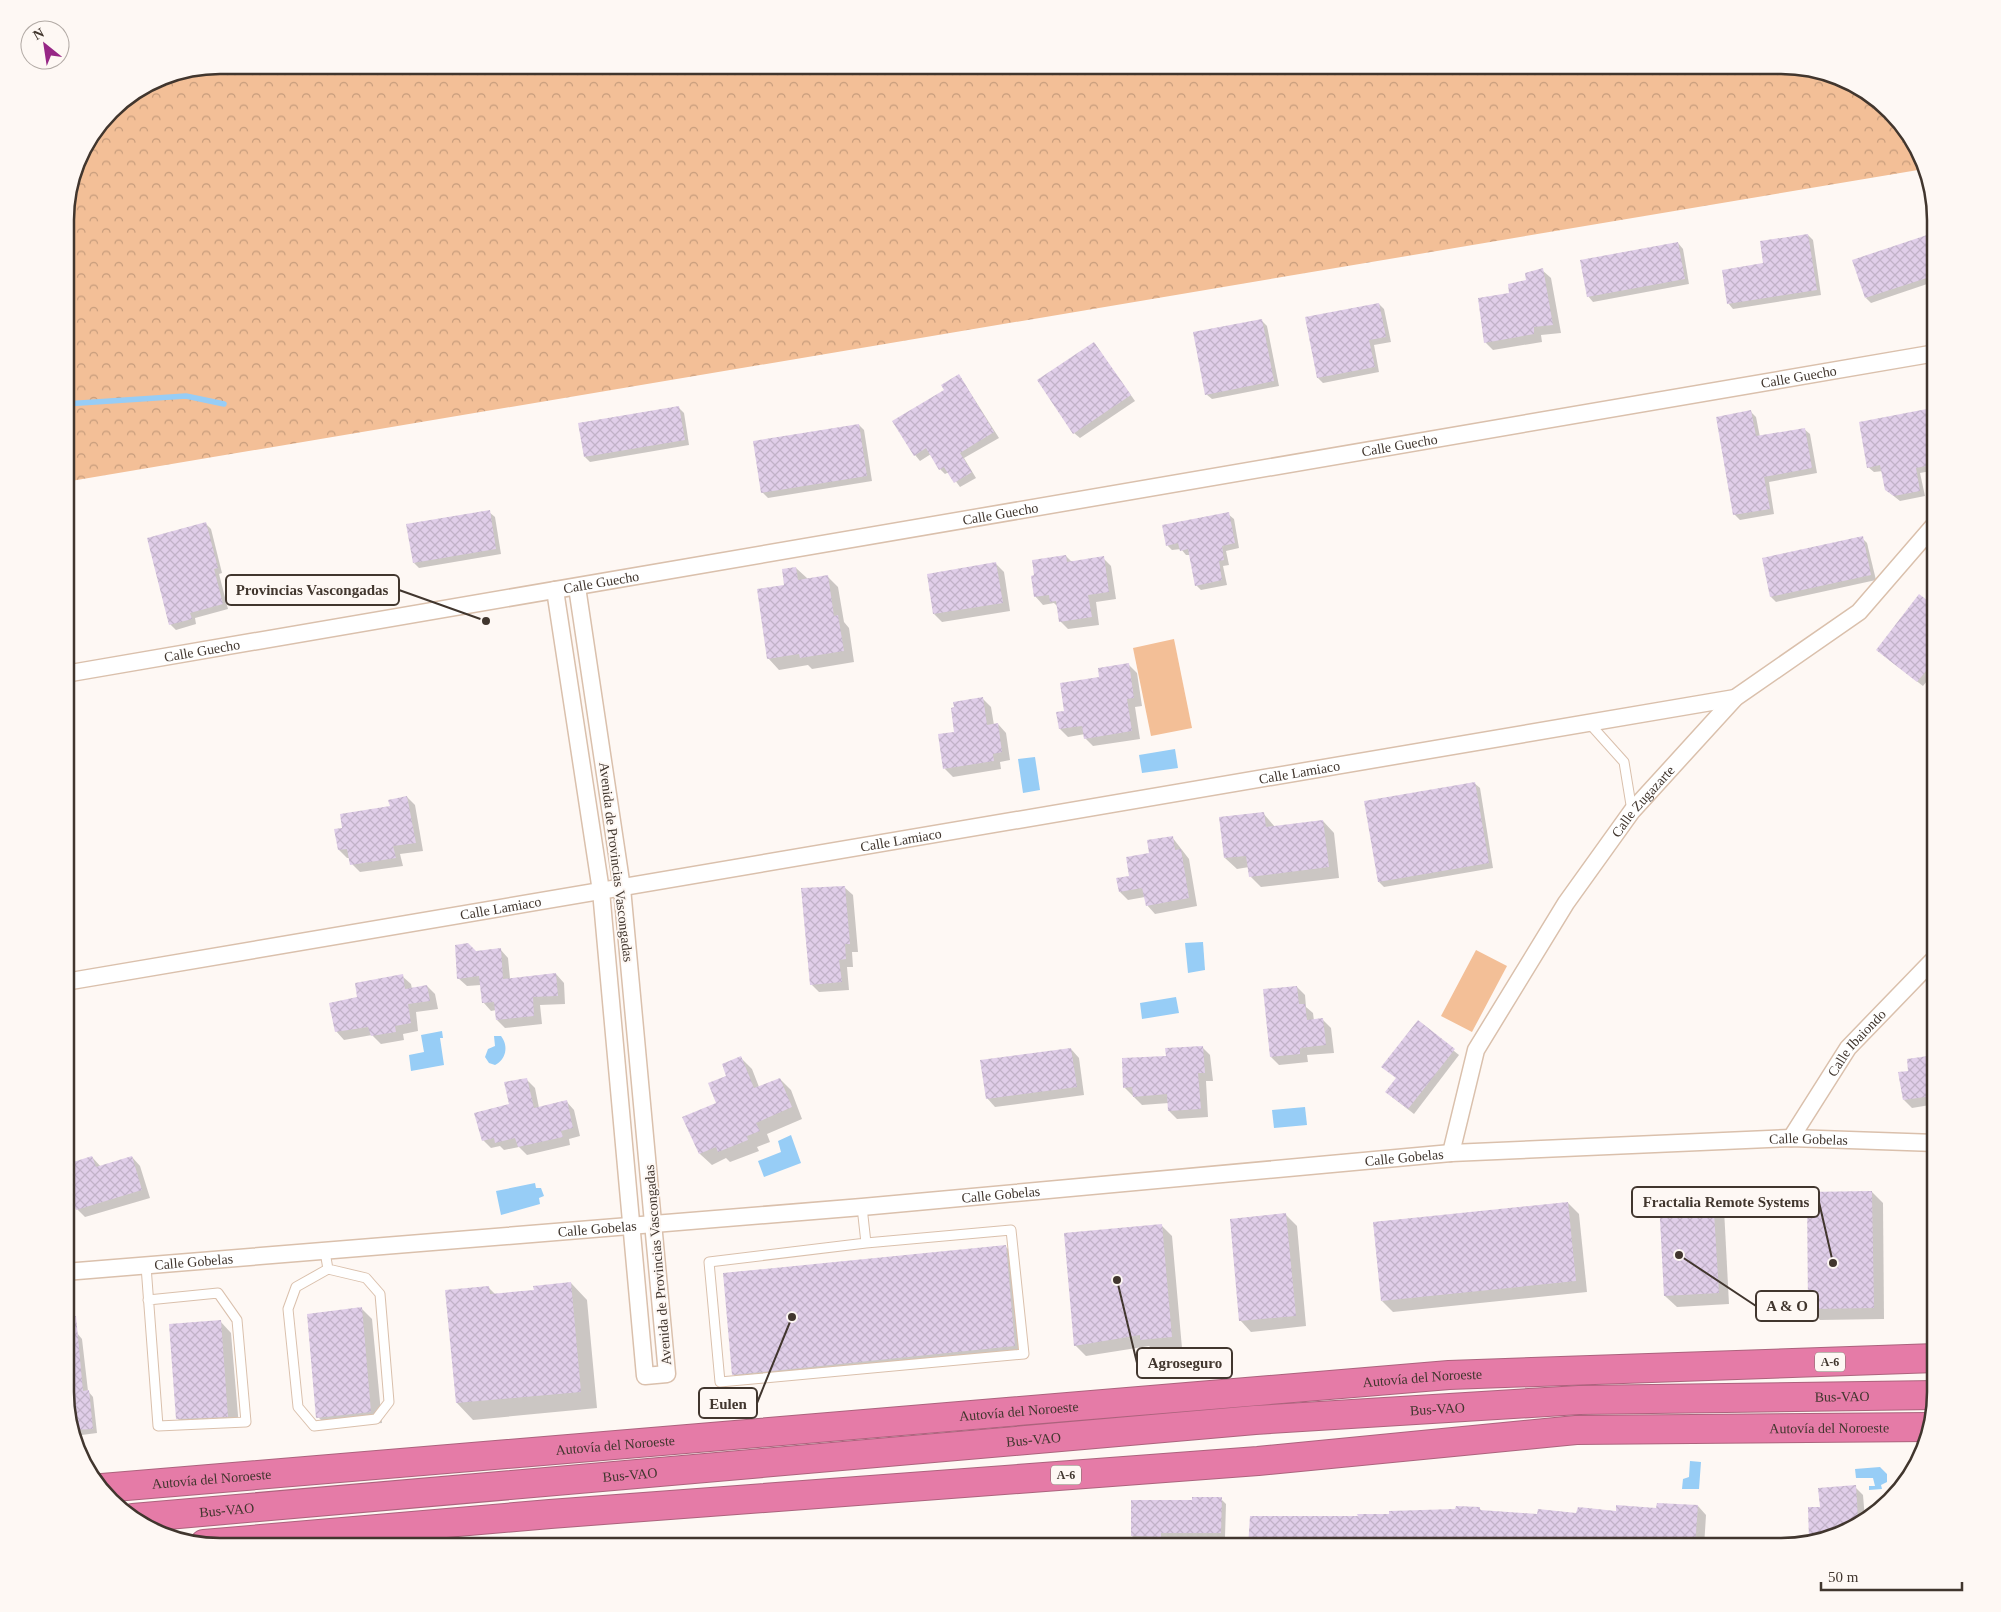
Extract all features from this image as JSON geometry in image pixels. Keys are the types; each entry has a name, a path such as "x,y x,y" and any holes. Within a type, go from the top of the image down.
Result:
{"highway":[{"name":"Autovía del Noroeste","path":"110,1487 1449,1375 1927,1358"},
{"name":"Bus-VAO","path":"144,1517 1255,1420 1579,1400 1927,1395"},
{"name":"Autovía del Noroeste","path":"273,1538 550,1514 1258,1460 1576,1430 1922,1427"}],"street":[{"name":"Calle Guecho","path":"74,672 1927,355"},
{"name":"Calle Zugazarte","path":"1451,1153 1476,1050 1566,903 1632,811 1735,698 1859,612 1927,533"},
{"name":"Avenida de Provincias Vascongadas","path":"555,590 601,891 633,1226 645,1376 667,1374 655,1224 622,888 577,587"},
{"name":"Calle Lamiaco","path":"74,980 1735,698"},
{"name":"Calle Ibaiondo","path":"1791,1138 1848,1048 1927,965"},
{"name":"Calle Gobelas","path":"74,1271 862,1207 1451,1153 1791,1138 1927,1142"}],"lane":[{"path":"1589,723 1624,762 1632,811"},
{"path":"862,1207 866,1243"},
{"path":"1012,1230 1024,1354 720,1382 709,1262 866,1243 1012,1230"},
{"path":"325,1252 328,1269"},
{"path":"146,1266 148,1300 158,1426 246,1422 237,1320 218,1293 148,1300"},
{"path":"328,1269 366,1278 380,1294 389,1402 376,1419 314,1426 298,1407 288,1309 296,1287 328,1269"}],"green space":[{"path":"211,74 1800,75 1846,89 1870,104 1891,124 1903,139 1918,170 74,480 74,211 79,182 85,164 98,139 124,110 147,93 164,85 192,77"},
{"path":"1174,639 1192,728 1151,736 1133,648"},
{"path":"1476,950 1507,966 1472,1032 1441,1016"}],"water":[{"path":"1175,749 1178,768 1142,773 1139,755"},
{"path":"1035,757 1040,790 1023,793 1018,759"},
{"path":"1203,942 1205,970 1188,973 1185,943"},
{"path":"1176,997 1179,1013 1142,1019 1140,1003"},
{"path":"442,1031 443,1038 440,1038 444,1065 411,1071 409,1055 424,1052 421,1035"},
{"path":"494,1036 501,1036 506,1048 502,1060 495,1065 489,1063 485,1057 488,1049 495,1046"},
{"path":"1305,1107 1307,1125 1274,1128 1272,1110"},
{"path":"791,1135 801,1163 764,1177 758,1161 781,1152 778,1141"},
{"path":"535,1183 536,1188 541,1188 544,1196 539,1198 540,1204 501,1215 496,1191"},
{"path":"1690,1461 1701,1462 1699,1489 1682,1489 1683,1479 1689,1477"},
{"path":"1880,1467 1887,1474 1887,1482 1881,1485 1882,1489 1869,1490 1869,1486 1875,1486 1873,1478 1856,1478 1855,1469"}],"building":[{"path":"1808,234 1817,290 1727,304 1722,270 1763,263 1760,241"},
{"path":"1927,235 1927,278 1865,298 1852,260"},
{"path":"1678,242 1685,279 1587,297 1580,260"},
{"path":"1543,268 1553,325 1534,327 1534,334 1484,343 1478,298 1509,293 1508,284 1526,280 1525,273"},
{"path":"1379,303 1386,337 1369,340 1375,367 1317,378 1305,317"},
{"path":"1262,319 1274,381 1205,395 1193,332"},
{"path":"1094,342 1131,395 1073,434 1037,380"},
{"path":"959,374 994,432 960,453 972,472 954,483 944,467 939,470 926,448 914,456 892,421 944,390 941,385"},
{"path":"679,406 685,440 584,457 578,423"},
{"path":"1927,409 1927,466 1916,468 1920,491 1894,496 1885,490 1880,465 1867,468 1859,422"},
{"path":"1751,410 1756,436 1805,428 1812,468 1764,477 1770,509 1733,515 1716,417"},
{"path":"859,424 867,476 761,493 753,441"},
{"path":"490,510 496,549 413,563 406,524"},
{"path":"1229,512 1235,543 1222,546 1224,560 1219,561 1222,580 1195,586 1188,549 1180,551 1178,543 1166,546 1162,525"},
{"path":"206,522 218,568 214,569 223,604 190,613 192,619 169,625 147,538"},
{"path":"1863,536 1871,575 1770,597 1762,558"},
{"path":"1066,555 1067,562 1104,556 1109,592 1088,595 1092,617 1059,622 1056,601 1050,602 1049,595 1034,597 1031,576 1034,575 1032,560"},
{"path":"996,562 1003,603 933,614 927,574"},
{"path":"796,567 798,580 828,575 834,616 838,615 844,651 800,658 799,654 767,659 757,589 784,585 782,569"},
{"path":"1919,594 1927,600 1927,670 1917,682 1876,650"},
{"path":"1129,663 1134,698 1127,699 1132,731 1084,739 1082,726 1059,729 1056,712 1064,711 1060,683 1099,677 1098,668"},
{"path":"983,697 987,725 998,723 1002,752 993,754 994,761 943,769 938,734 954,732 951,708 954,707 953,702"},
{"path":"1475,782 1489,863 1378,882 1364,801"},
{"path":"407,796 416,843 393,846 396,858 350,865 347,849 338,850 334,829 342,828 340,814 390,806 388,800"},
{"path":"1264,812 1266,827 1323,820 1329,867 1249,877 1246,856 1224,858 1219,817"},
{"path":"1173,836 1175,850 1181,849 1189,898 1146,906 1142,888 1119,892 1116,878 1129,876 1126,857 1149,853 1147,840"},
{"path":"845,886 850,944 845,944 846,959 839,960 842,982 810,985 801,888"},
{"path":"468,943 476,951 501,948 503,979 556,973 558,996 533,997 534,1016 496,1020 494,1002 482,1003 479,976 457,979 455,945"},
{"path":"403,974 405,989 427,985 430,1001 408,1004 411,1023 395,1026 396,1032 371,1036 368,1027 335,1032 329,1003 357,997 355,983"},
{"path":"1297,986 1299,1004 1305,1004 1307,1020 1323,1018 1326,1045 1300,1048 1300,1054 1270,1057 1263,989"},
{"path":"1418,1020 1455,1049 1408,1109 1385,1092 1396,1078 1381,1067"},
{"path":"1203,1046 1205,1073 1198,1073 1201,1109 1168,1111 1167,1094 1133,1097 1132,1087 1123,1088 1122,1058 1166,1056 1165,1048"},
{"path":"1071,1048 1077,1087 986,1099 980,1060"},
{"path":"741,1056 754,1088 780,1078 792,1107 756,1123 760,1131 747,1136 748,1140 718,1152 716,1147 699,1154 682,1117 716,1103 708,1083 726,1076 722,1064"},
{"path":"1927,1056 1927,1097 1903,1100 1898,1072 1908,1071 1907,1059"},
{"path":"527,1078 534,1108 567,1100 573,1128 561,1131 563,1137 518,1147 515,1138 495,1143 494,1138 482,1141 474,1113 509,1104 504,1082"},
{"path":"92,1156 96,1167 132,1156 142,1190 76,1210 74,1203 74,1162"},
{"path":"1872,1191 1874,1308 1808,1309 1807,1192"},
{"path":"1713,1197 1719,1293 1664,1296 1659,1200"},
{"path":"1568,1202 1576,1281 1381,1301 1373,1222"},
{"path":"1286,1213 1296,1316 1239,1321 1230,1219"},
{"path":"1162,1224 1172,1337 1140,1340 1140,1335 1074,1346 1064,1233"},
{"path":"1006,1245 1015,1346 732,1375 723,1273"},
{"path":"571,1282 581,1392 456,1403 445,1290 489,1286 490,1294 534,1290 533,1286"},
{"path":"362,1307 371,1412 316,1418 307,1314"},
{"path":"74,1316 76,1316 83,1391 89,1390 93,1429 79,1430 77,1420 74,1401"},
{"path":"221,1320 228,1417 176,1419 169,1324"},
{"path":"1856,1485 1858,1516 1837,1527 1809,1535 1808,1507 1820,1507 1818,1488"},
{"path":"1192,1497 1222,1497 1221,1533 1161,1533 1161,1537 1131,1536 1131,1500 1192,1500"},
{"path":"1657,1503 1698,1505 1696,1538 1249,1538 1250,1516 1358,1516 1357,1514 1389,1514 1389,1511 1455,1509 1456,1506 1480,1507 1480,1510 1537,1514 1538,1509 1576,1513 1578,1507 1616,1511 1616,1505 1656,1508"}],"waterway":[{"path":"74,403 186,396 224,404"}],"place":[{"name":"Provincias Vascongadas","path":"486,621"},
{"name":"A & O","path":"1679,1255"},
{"name":"Fractalia Remote Systems","path":"1833,1263"},
{"name":"Agroseguro","path":"1117,1280"},
{"name":"Eulen","path":"792,1317"}]}
